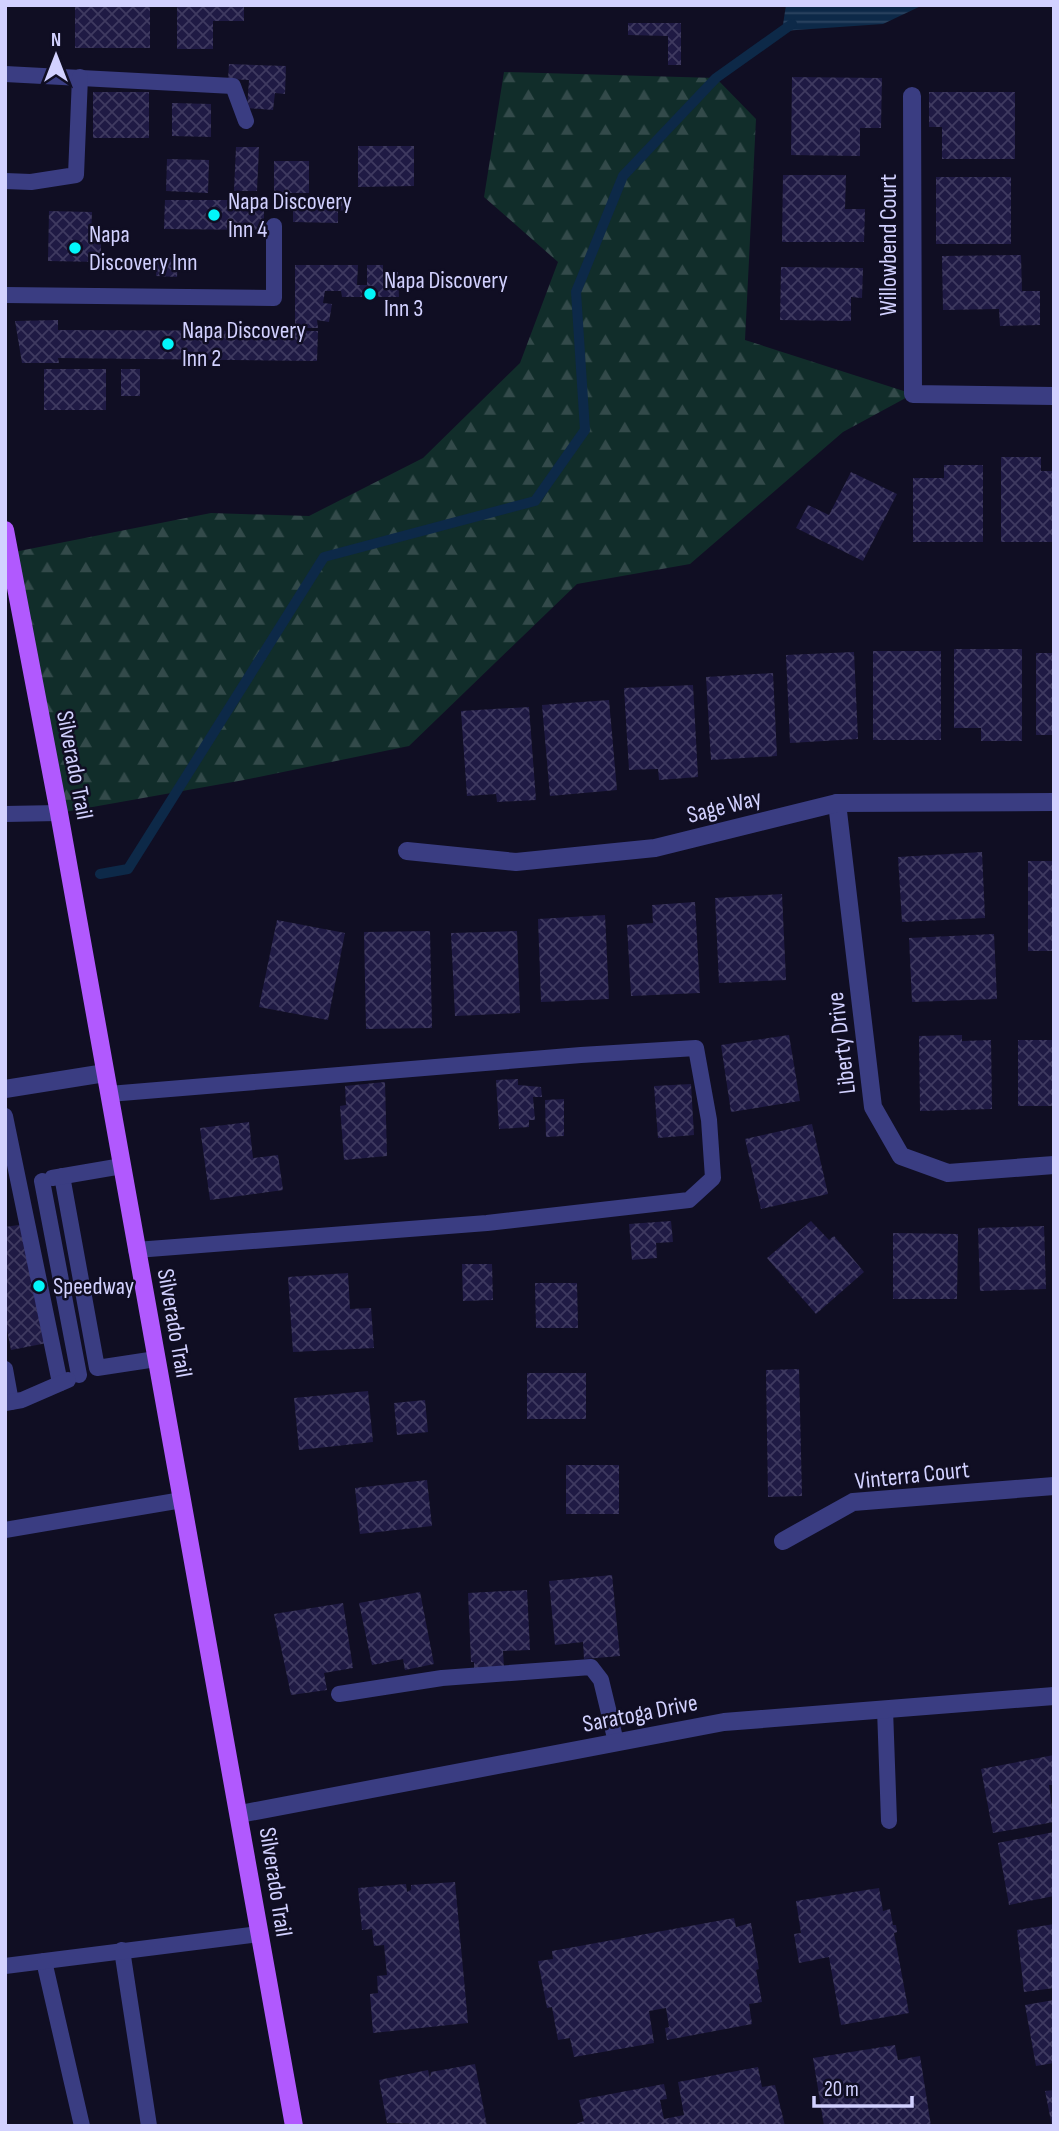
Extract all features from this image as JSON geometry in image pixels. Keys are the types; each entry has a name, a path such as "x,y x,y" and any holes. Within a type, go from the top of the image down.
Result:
{"main road":[{"name":"Silverado Trail","path":"5,530 59,813 294,2126"}],"street":[{"name":"Willowbend Court","path":"912,96 913,394 1054,396"},
{"name":"Sage Way","path":"407,851 516,862 655,848 837,803 1054,802"},
{"name":"Liberty Drive","path":"837,803 873,1107 901,1156 948,1173 1054,1165"},
{"path":"5,1088 105,1073"},
{"name":"Vinterra Court","path":"783,1541 853,1503 1054,1486"},
{"name":"Saratoga Drive","path":"240,1814 724,1722 1054,1696"}],"lane":[{"path":"5,74 233,86 246,121"},
{"path":"5,181 31,182 76,175 80,77"},
{"path":"5,295 274,298 274,226"},
{"path":"5,814 59,813"},
{"path":"109,1094 696,1048 709,1120 713,1178 689,1200 487,1223 136,1250"},
{"path":"5,1116 13,1186 60,1383"},
{"path":"13,1186 122,1166"},
{"path":"62,1176 97,1368"},
{"path":"42,1181 79,1375"},
{"path":"5,1369 8,1402 97,1368 156,1359"},
{"path":"5,1531 183,1500"},
{"path":"339,1694 442,1678 591,1667 601,1680 616,1742"},
{"path":"885,1709 889,1821"},
{"path":"5,1966 259,1934"},
{"path":"122,1950 149,2126"},
{"path":"44,1961 82,2126"}],"green space":[{"path":"504,72 716,78 756,119 745,340 913,394 843,432 690,564 577,584 409,746 244,780 59,813 9,553 211,513 309,516 423,458 520,363 558,262 484,197"}],"water":[{"path":"786,5 923,5 883,24 782,31"}],"building":[{"path":"75,5 150,5 150,48 75,48"},
{"path":"177,5 244,5 244,21 213,21 213,49 177,49"},
{"path":"628,23 681,23 681,65 668,65 668,36 628,35"},
{"path":"229,64 286,66 285,94 275,93 273,110 247,108 249,80 228,79"},
{"path":"792,77 882,78 881,128 860,128 860,156 791,155"},
{"path":"93,92 149,92 149,138 93,138"},
{"path":"929,92 1015,92 1015,159 942,159 942,127 929,127"},
{"path":"172,103 211,104 211,137 172,136"},
{"path":"358,146 414,146 414,186 358,187"},
{"path":"236,147 259,147 257,191 234,191"},
{"path":"167,159 209,160 208,193 166,191"},
{"path":"274,161 309,161 309,193 274,193"},
{"path":"783,175 846,175 845,209 865,209 864,242 782,242"},
{"path":"936,177 1011,177 1011,244 936,244"},
{"name":"Napa Discovery Inn 4","path":"165,200 264,200 264,230 164,229"},
{"path":"284,200 346,200 347,210 338,211 338,223 293,222 293,210 284,211"},
{"name":"Napa Discovery Inn","path":"49,211 92,212 91,235 101,235 101,262 48,261"},
{"path":"1021,255 1022,291 1040,291 1040,325 1000,326 999,309 943,310 942,256"},
{"path":"157,258 178,259 177,277 156,276"},
{"name":"Napa Discovery Inn 3","path":"295,265 358,265 357,285 367,285 367,265 383,265 383,273 398,272 399,297 342,297 341,291 325,291 323,303 332,304 329,322 317,320 318,328 295,328"},
{"path":"781,267 863,268 862,298 851,297 851,321 780,320"},
{"name":"Napa Discovery Inn 2","path":"58,320 58,330 318,331 317,361 58,358 59,363 22,363 15,321"},
{"path":"44,369 106,369 106,410 44,410"},
{"path":"121,369 140,369 140,396 121,396"},
{"path":"1001,457 1041,457 1041,471 1054,471 1054,542 1001,542"},
{"path":"944,465 983,465 983,542 913,542 913,478 944,478"},
{"path":"851,472 897,494 863,561 796,528 808,505 829,515"},
{"path":"954,649 1022,649 1022,741 981,741 981,728 954,728"},
{"path":"873,651 941,651 941,740 873,740"},
{"path":"854,652 858,739 790,743 786,655"},
{"path":"1036,653 1054,653 1054,735 1036,735"},
{"path":"773,673 777,756 711,760 706,677"},
{"path":"693,685 698,777 659,780 658,769 629,770 624,688"},
{"path":"609,700 617,790 550,796 542,705"},
{"path":"529,707 536,800 497,802 496,794 467,796 461,711"},
{"path":"982,852 985,918 902,922 898,857"},
{"path":"1028,861 1054,861 1054,951 1028,951"},
{"path":"782,894 786,980 719,983 715,898"},
{"path":"695,902 700,993 631,996 627,925 653,923 652,905"},
{"path":"605,915 609,999 541,1002 538,919"},
{"path":"277,920 345,933 328,1020 259,1007"},
{"path":"430,931 432,1028 366,1029 364,932"},
{"path":"517,931 520,1013 455,1016 451,933"},
{"path":"994,934 997,999 912,1002 909,938"},
{"path":"789,1035 800,1101 731,1112 721,1045"},
{"path":"962,1035 962,1041 991,1040 992,1109 920,1111 919,1036"},
{"path":"1018,1040 1054,1040 1054,1106 1018,1106"},
{"path":"518,1079 518,1085 541,1087 542,1097 533,1097 535,1120 529,1120 529,1127 499,1129 496,1080"},
{"path":"385,1082 387,1156 344,1160 340,1106 346,1105 345,1086"},
{"path":"691,1084 694,1135 658,1138 654,1086"},
{"path":"564,1099 564,1136 546,1137 545,1100"},
{"path":"249,1122 253,1158 278,1155 283,1190 210,1200 200,1128"},
{"path":"812,1124 828,1194 761,1209 745,1139"},
{"path":"671,1221 673,1242 656,1243 657,1258 632,1260 629,1224"},
{"path":"811,1221 829,1240 834,1236 864,1272 816,1314 767,1258"},
{"path":"25,1224 47,1343 11,1350 5,1320 5,1227"},
{"path":"1044,1226 1046,1289 980,1291 978,1228"},
{"path":"893,1233 958,1234 957,1299 893,1299"},
{"path":"462,1264 492,1264 493,1300 463,1301"},
{"path":"348,1273 350,1309 371,1308 374,1348 293,1352 288,1277"},
{"path":"535,1283 577,1283 578,1328 536,1328"},
{"path":"799,1369 802,1496 768,1497 766,1370"},
{"path":"527,1373 586,1373 586,1419 527,1419"},
{"path":"368,1391 373,1442 299,1450 294,1398"},
{"path":"425,1400 428,1432 397,1435 394,1403"},
{"path":"566,1465 619,1465 619,1514 566,1514"},
{"path":"427,1480 432,1526 360,1534 355,1488"},
{"path":"612,1575 620,1656 584,1659 583,1642 555,1645 549,1581"},
{"path":"527,1590 530,1650 503,1651 504,1667 474,1669 474,1662 471,1662 468,1593"},
{"path":"420,1592 434,1664 405,1670 403,1659 372,1665 359,1603"},
{"path":"343,1603 353,1668 324,1673 327,1690 291,1695 274,1614"},
{"path":"1054,1755 1054,1785 1049,1785 1054,1822 993,1833 981,1769"},
{"path":"1054,1832 1054,1896 1009,1905 998,1843"},
{"path":"455,1882 468,2023 373,2033 370,1994 378,1993 377,1976 387,1975 384,1945 374,1946 372,1929 362,1930 358,1888 406,1884 407,1892 411,1890 411,1885"},
{"path":"879,1888 883,1911 890,1909 893,1925 896,1925 897,1932 894,1933 909,2013 841,2025 829,1957 799,1963 794,1934 801,1933 796,1901"},
{"path":"734,1918 736,1927 751,1923 759,1969 756,1970 762,2002 749,2004 752,2024 667,2040 665,2028 669,2027 666,2008 649,2011 654,2043 574,2057 570,2038 558,2040 552,2007 547,2008 538,1961 553,1959 552,1951"},
{"path":"1054,1924 1054,1988 1024,1992 1017,1930"},
{"path":"1054,2000 1054,2063 1036,2066 1025,2005"},
{"path":"895,2045 898,2060 920,2056 931,2126 824,2126 813,2058"},
{"path":"475,2064 487,2126 387,2123 379,2080 428,2070 430,2078 431,2072"},
{"path":"758,2067 762,2087 775,2085 785,2126 570,2126 584,2121 579,2100 664,2084 667,2099 660,2100 664,2119 684,2115 678,2082"},
{"path":"1054,2090 1054,2126 1052,2126 1045,2091"}],"waterway":[{"path":"100,874 128,869 324,557 535,501 585,430 576,292 623,176 716,78 792,24"}],"place":[{"name":"Napa Discovery Inn 4","path":"214,215"},
{"name":"Napa Discovery Inn","path":"75,248"},
{"name":"Napa Discovery Inn 3","path":"370,294"},
{"name":"Napa Discovery Inn 2","path":"168,344"},
{"name":"Speedway","path":"39,1286"}]}
